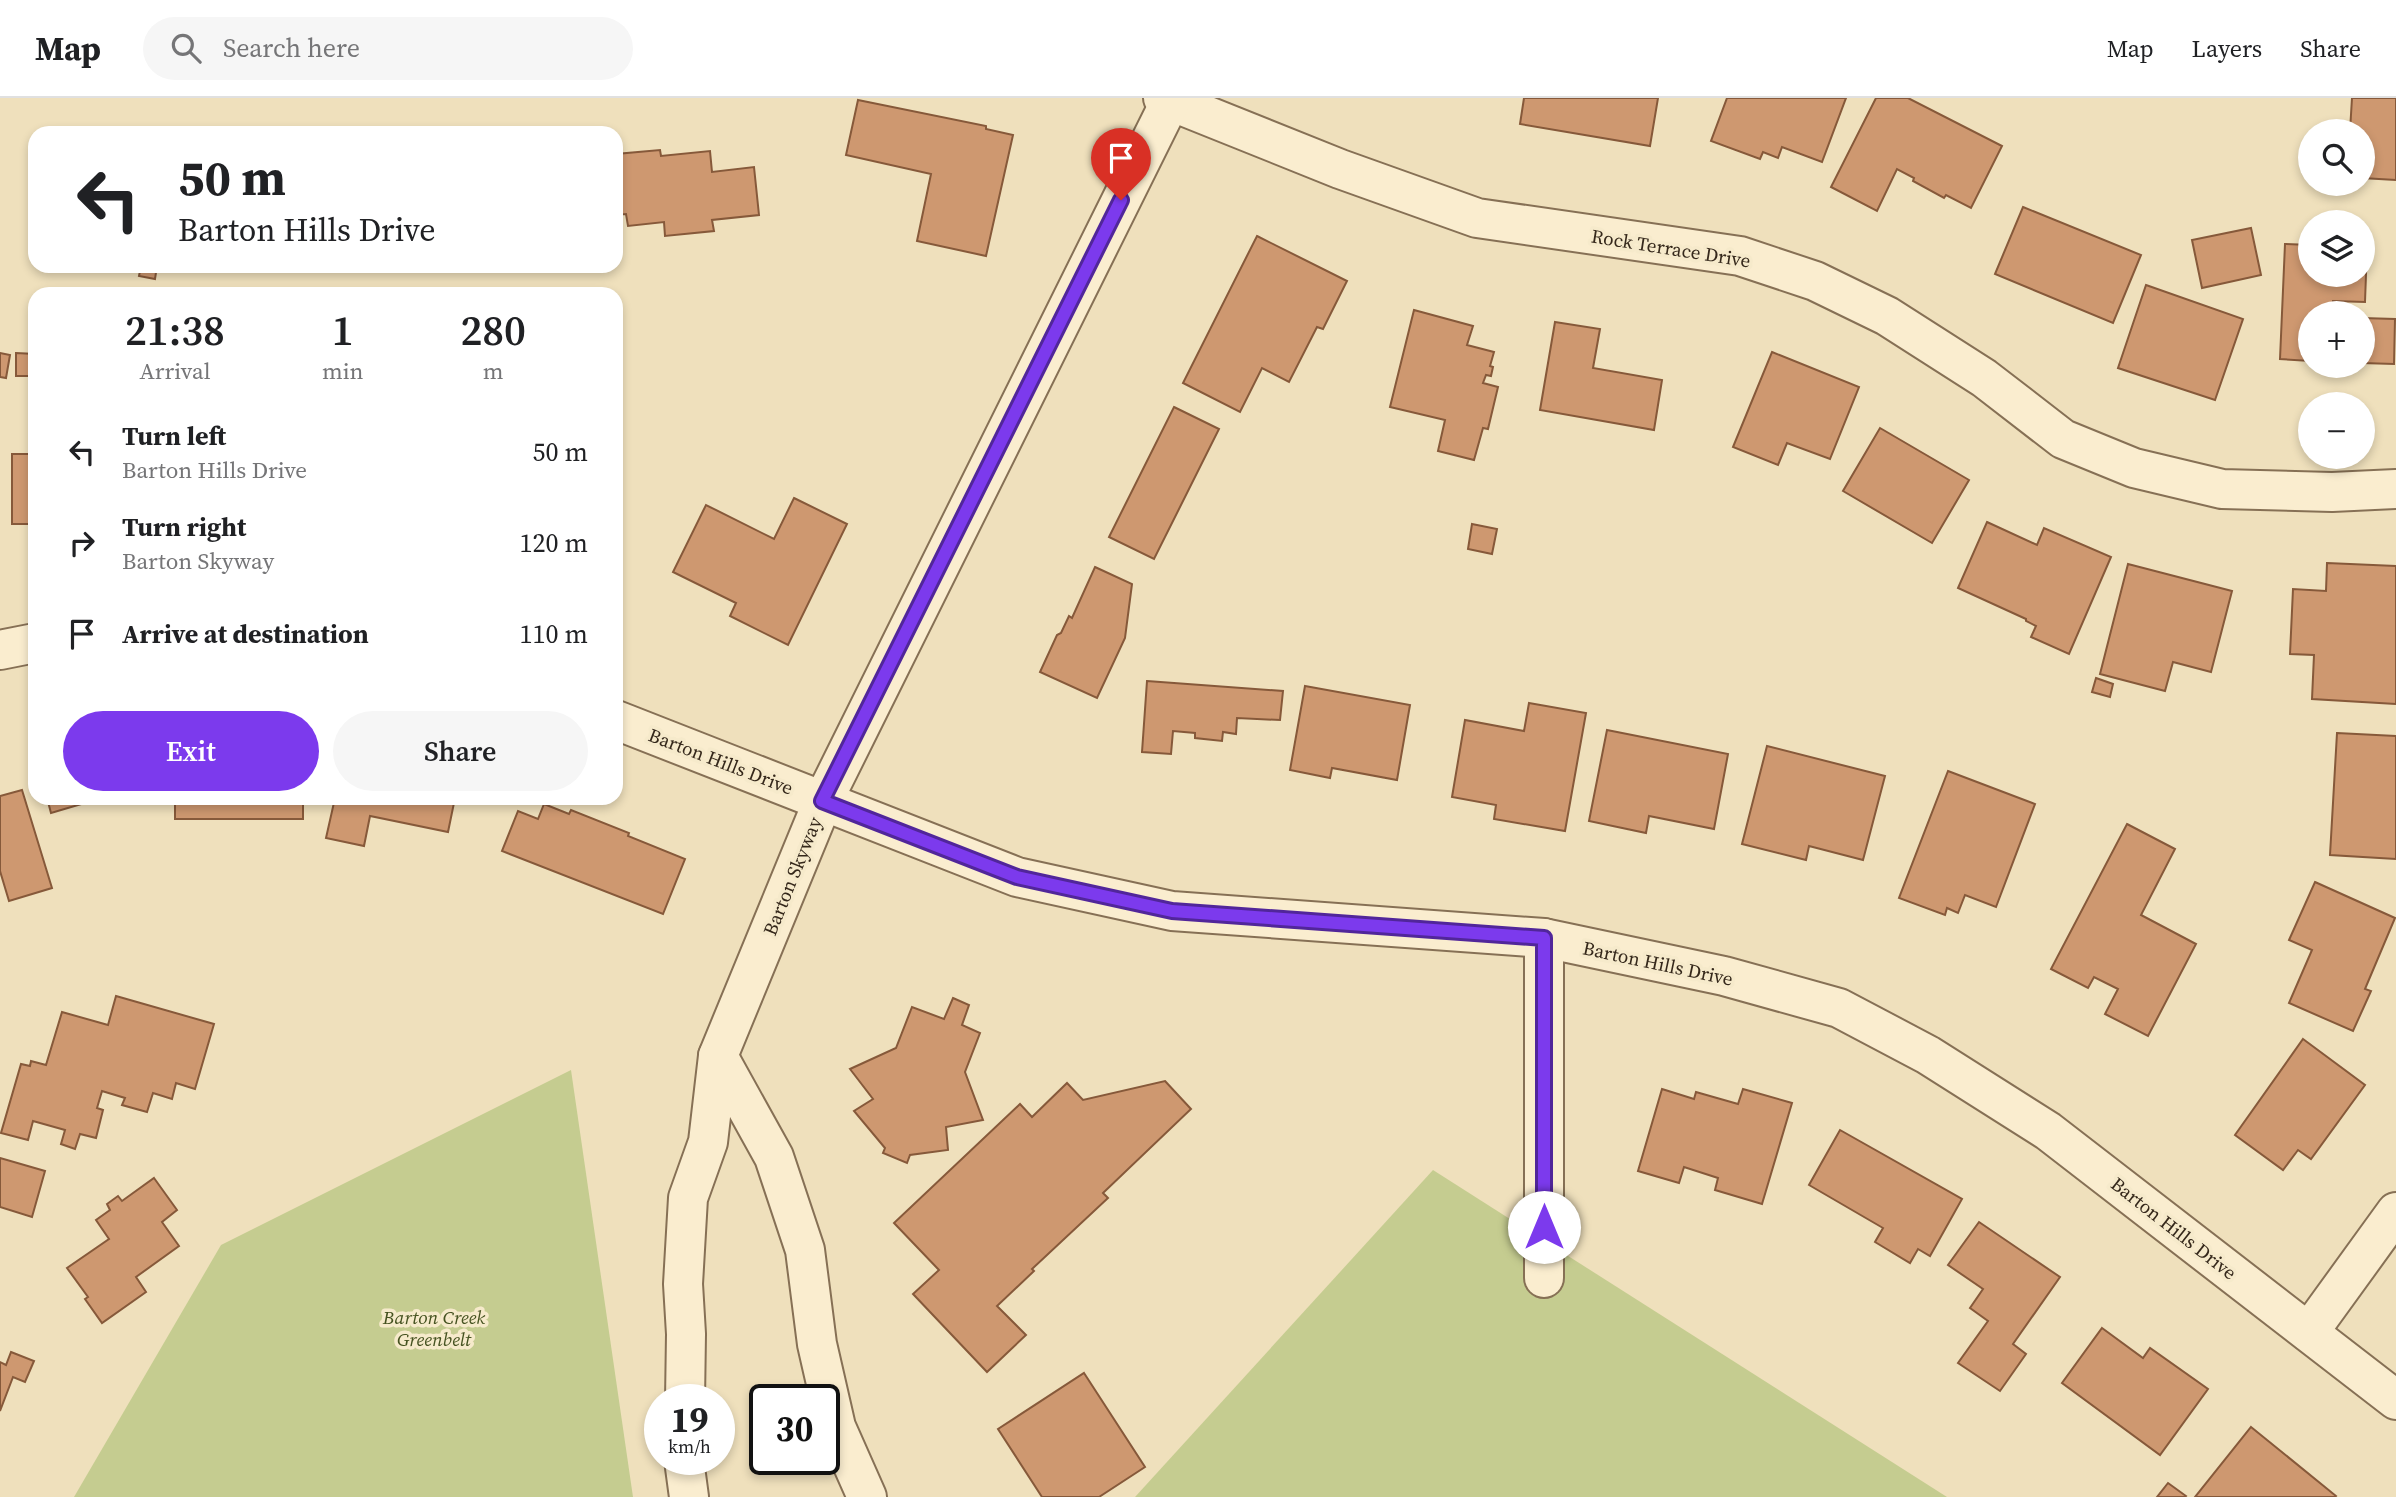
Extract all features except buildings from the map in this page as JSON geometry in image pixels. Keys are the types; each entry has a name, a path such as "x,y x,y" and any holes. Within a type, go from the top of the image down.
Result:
{"street":[{"name":"Rock Terrace Drive","path":"1168,99 1340,169 1477,218 1740,256 1815,281 1887,316 1952,357 1984,378 2063,439 2134,468 2222,489 2332,492 2396,489"},
{"name":"Barton Skyway","path":"685,1384 683,1284 688,1198 708,1142 718,1056 822,801 1168,99"},
{"path":"0,650 28,644"},
{"name":"Barton Hills Drive","path":"623,723 1017,877 1172,911 1544,938 1724,976 1839,1008 1928,1055 2048,1131 2396,1400"},
{"path":"1544,938 1544,1278"},
{"path":"718,1056 775,1157 805,1250 817,1344 836,1427 867,1497"},
{"path":"2309,1332 2396,1212"},
{"path":"686,1475 689,1497"}],"green space":[{"name":"Barton Creek Greenbelt","path":"571,1070 633,1497 74,1497 221,1245"},
{"path":"1433,1170 1947,1497 1135,1497"}],"route":[{"path":"1121,200 822,801 1017,877 1172,911 1544,938 1544,1227"}]}
